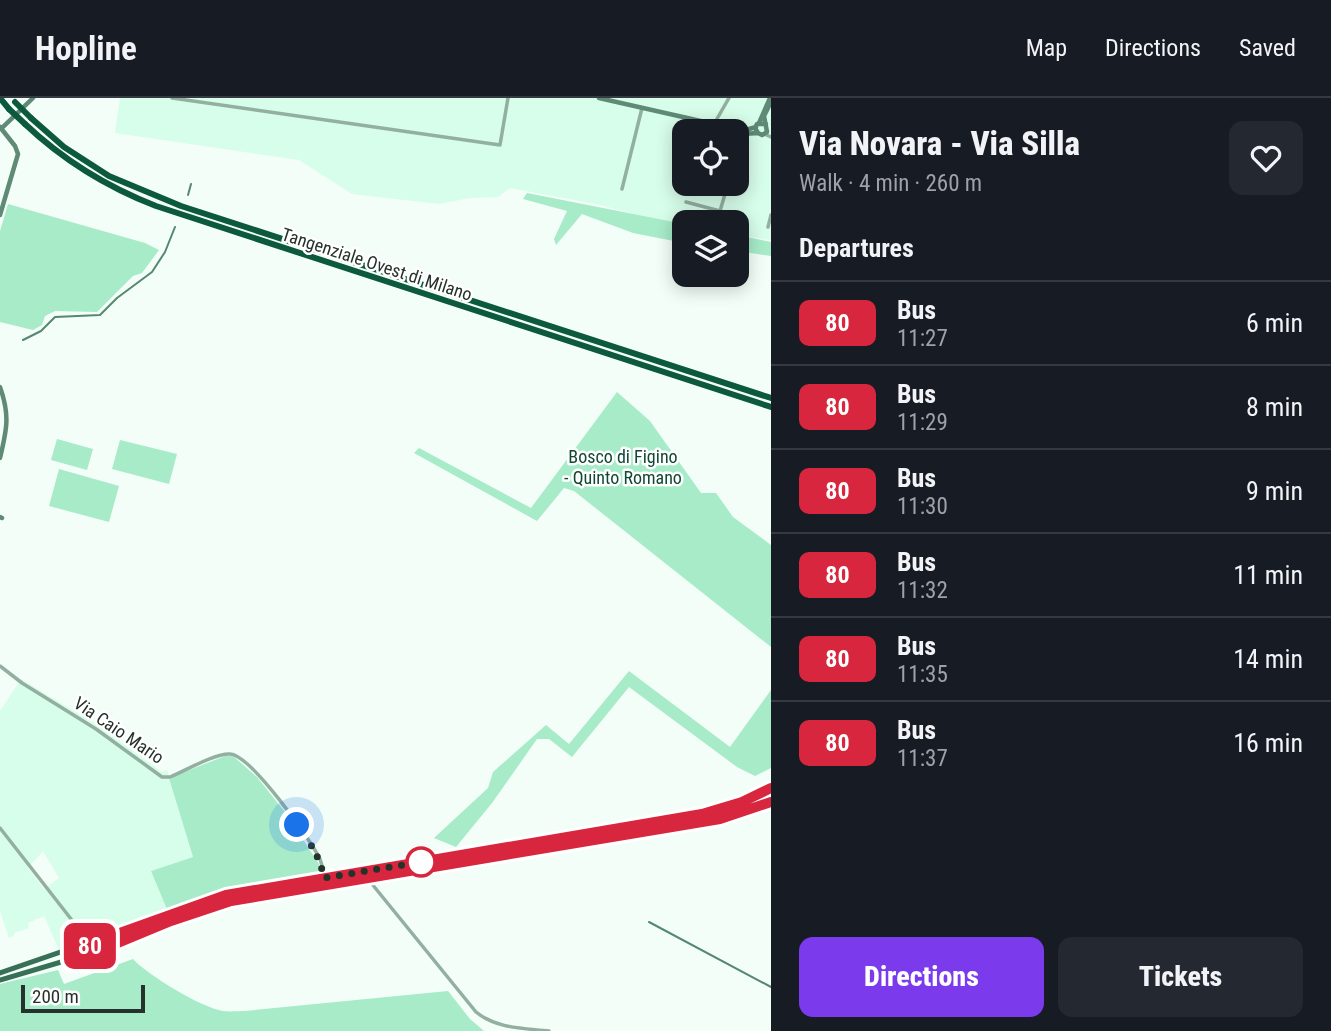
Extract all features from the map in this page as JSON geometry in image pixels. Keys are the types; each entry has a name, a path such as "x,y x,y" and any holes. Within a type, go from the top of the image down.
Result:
{"highway":[{"name":"Tangenziale Ovest di Milano","path":"0,98 50,146 82,169 115,188 156,206 771,407"},
{"name":"Tangenziale Ovest di Milano","path":"13,100 64,147 109,176 181,206 771,398"}],"main road":[{"path":"0,973 211,900 324,878 702,814 742,802 771,788"},
{"path":"0,980 93,952 204,908 231,901 720,819 771,800"},
{"path":"89,944 93,952"}],"street":[{"path":"0,215 18,154 1,128 33,98"},
{"path":"172,98 500,145 509,98"},
{"path":"599,98 692,119"},
{"path":"717,119 729,98"},
{"path":"749,129 757,125 770,100"},
{"path":"764,130 764,116 770,100"},
{"path":"622,189 642,108"},
{"path":"757,125 771,136"},
{"path":"757,125 764,130"},
{"path":"749,131 764,130"},
{"path":"686,202 720,211 724,196"},
{"path":"768,227 771,215"},
{"path":"0,387 8,420 0,458"},
{"name":"Via Caio Mario","path":"0,666 22,683 96,729 162,777 170,777 222,754 237,755 257,772 310,842 321,861 326,886"},
{"path":"0,828 89,944"},
{"path":"365,871 372,884 487,1021 501,1026 550,1031"}],"shaded area":[{"path":"120,98 771,98 771,240 749,237 749,210 672,210 672,224 596,204 510,188 498,197 470,198 439,204 352,194 299,160 115,133"},
{"path":"21,679 99,726 162,772 167,770 193,857 151,871 168,912 59,950 44,916 28,923 29,928 14,933 14,936 9,938 0,911 0,711","holes":["43,851 59,878 44,889 28,868"]}],"green space":[{"path":"527,193 672,222 672,241 633,233 582,214 556,245 554,239 567,211 523,199"},
{"path":"8,204 145,243 159,250 142,273 133,276 97,312 55,311 45,316 42,325 33,330 0,322 0,231"},
{"path":"749,237 771,242 771,256 749,253"},
{"name":"Bosco di Figino - Quinto Romano","path":"617,392 650,421 701,493 716,493 733,517 771,545 771,647 574,491 564,488 537,521 414,453 419,448 531,508"},
{"path":"57,439 93,449 87,470 51,460"},
{"path":"120,440 177,454 169,484 112,469"},
{"path":"59,469 119,486 109,522 49,506"},
{"path":"629,671 730,747 771,690 771,768 755,776 737,767 629,687 572,757 549,739 537,739 492,803 456,847 434,838 488,788 493,772 546,725 569,744"},
{"path":"225,756 233,756 257,777 284,811 319,864 319,875 218,894 168,912 151,871 193,857 169,778"},
{"path":"133,959 175,990 223,1011 448,991 470,1019 484,1031 0,1031 0,984 58,970 64,984"}],"waterway":[{"path":"188,195 191,184"},
{"path":"23,340 41,331 55,317 100,315 117,298 152,272 165,252 175,227"},
{"path":"649,922 771,987"}],"bus line":[{"name":"80","path":"771,788 729,807 702,814 226,895 89,944 93,952 101,950 204,908 231,901 720,819 771,802"}],"route":[{"path":"297,825 321,861 324,878 421,862"}]}
